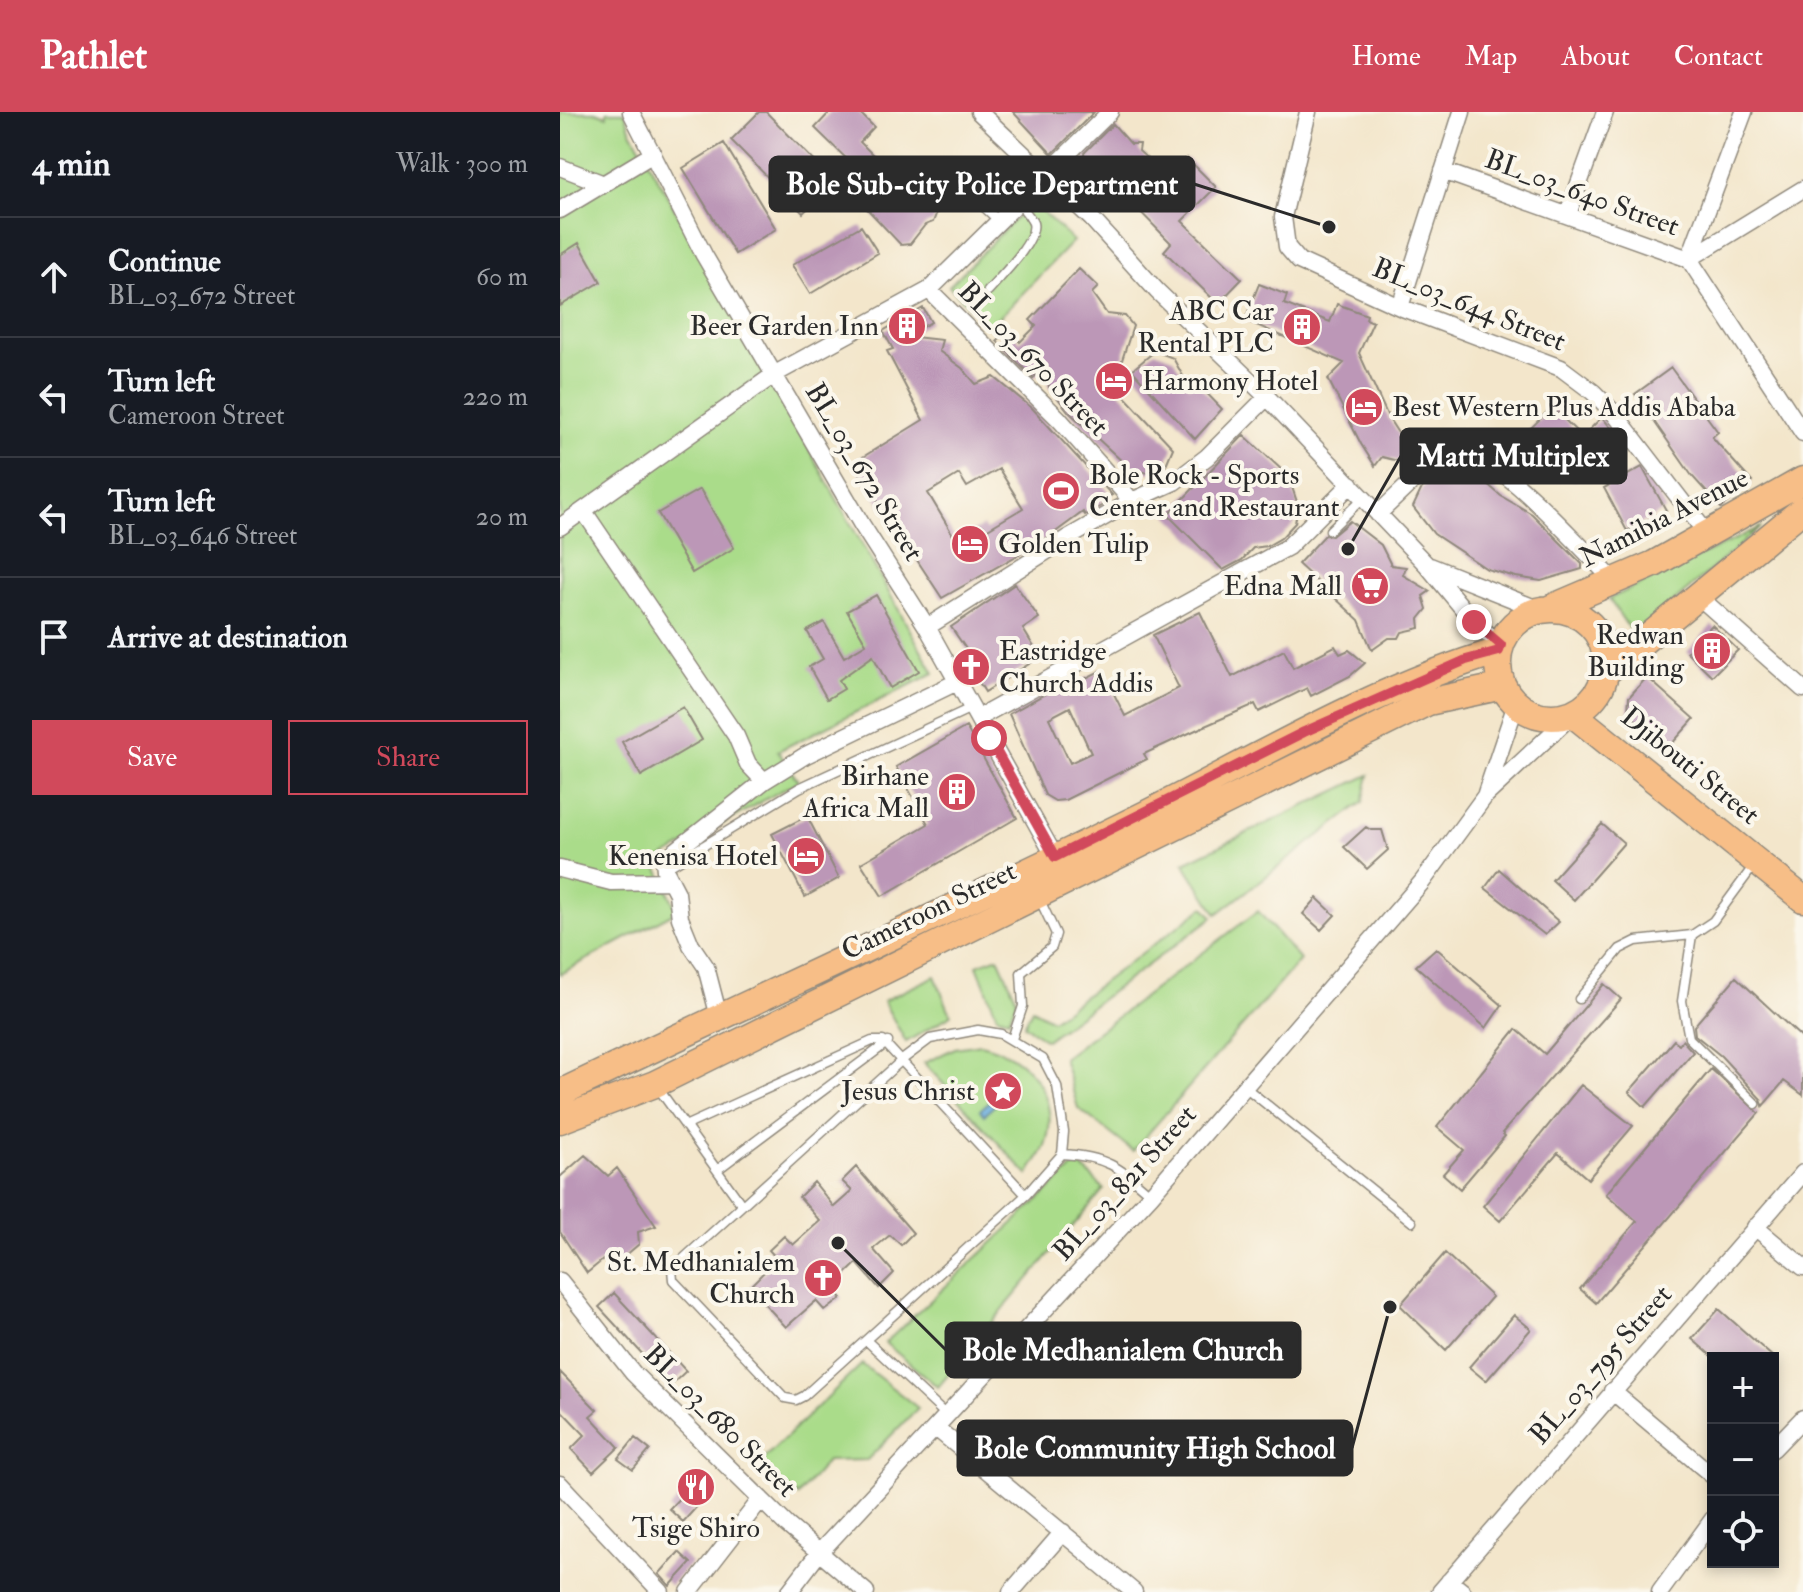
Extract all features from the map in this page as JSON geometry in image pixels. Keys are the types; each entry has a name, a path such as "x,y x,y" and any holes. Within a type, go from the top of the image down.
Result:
{"main road":[{"name":"Namibia Avenue","path":"1545,609 1654,564 1803,480"},
{"path":"1606,672 1607,655 1591,624 1577,614 1545,609 1514,624 1500,648 1498,669 1509,695 1539,717 1582,708 1606,672 1803,509"},
{"name":"Cameroon Street","path":"560,1120 655,1084 966,916 1055,857 1304,732 1500,648"},
{"name":"Cameroon Street","path":"560,1093 719,1017 966,916 1036,894 1428,702 1509,695"},
{"path":"1582,708 1803,888"},
{"name":"Djibouti Street","path":"1582,708 1803,899"}],"street":[{"name":"BL_03_672 Street","path":"631,112 704,255 862,525 927,627 1055,857"},
{"path":"979,112 1091,218 1157,291 1267,397 1426,564 1500,648"},
{"path":"560,527 585,513 617,485 775,374 929,290 1110,112"},
{"name":"BL_03_644 Street","path":"1308,112 1283,217 1287,247 1299,261 1400,307 1561,368 1593,392 1652,459 1707,534"},
{"path":"1400,307 1462,112"},
{"path":"1568,214 1605,112"},
{"path":"1689,259 1744,112"},
{"path":"560,210 653,154"},
{"path":"560,167 604,184"},
{"name":"BL_03_640 Street","path":"1443,171 1689,259 1803,433"},
{"path":"1689,259 1803,189"},
{"name":"BL_03_670 Street","path":"929,290 1059,419 1132,501"},
{"path":"927,627 1132,501 1174,482 1207,457 1267,397"},
{"path":"1378,514 1445,450 1459,449 1476,455 1503,474 1614,581"},
{"path":"975,713 1288,547 1351,484"},
{"path":"585,513 736,736 748,764 764,781"},
{"path":"1426,564 1545,609"},
{"path":"1698,596 1803,689"},
{"path":"719,1017 706,967 691,945 680,918 677,893 664,860 764,781 806,755 957,682"},
{"path":"1485,796 1509,695"},
{"path":"1485,796 1582,708"},
{"name":"BL_03_821 Street","path":"789,1592 818,1554 1151,1195 1422,882 1485,796"},
{"path":"560,869 611,882 668,876"},
{"name":"BL_03_795 Street","path":"1451,1588 1612,1391 1803,1173"},
{"path":"1755,1227 1803,1267"},
{"name":"BL_03_680 Street","path":"560,1282 633,1373 818,1554 866,1592"},
{"path":"1612,1391 1707,1471"},
{"path":"1779,1443 1803,1418"},
{"path":"942,1422 1134,1592"},
{"path":"560,1484 661,1592"},
{"path":"689,1592 761,1499"},
{"path":"1660,1592 1707,1527"},
{"path":"1011,1592 1063,1532"}],"lane":[{"path":"958,183 999,221"},
{"path":"988,291 1030,242 1034,231 1032,221 1017,202"},
{"path":"1330,530 1363,497"},
{"path":"668,876 799,788 975,713"},
{"path":"1579,999 1620,949 1636,941 1692,935 1713,921 1757,861"},
{"path":"1012,1039 1023,1006 1021,973 1052,947 1056,934 1036,894"},
{"path":"1692,935 1682,1001 1689,1038 1756,1104"},
{"path":"978,1030 1012,1039 1043,1059 1057,1086 1064,1132 1062,1154 1026,1195 796,1400 775,1392 673,1280 672,1269 902,1060 930,1039 954,1033 978,1030"},
{"path":"685,1126 872,1041 888,1042 1026,1195"},
{"path":"717,1170 888,1042"},
{"path":"655,1084 742,1205"},
{"path":"1245,1087 1412,1222"},
{"path":"1062,1154 1093,1155 1107,1161 1123,1170 1151,1195"},
{"path":"866,1340 942,1422"}],"green space":[{"path":"560,112 595,112 607,116 607,112 625,112 630,129 934,673 778,751 798,781 655,862 677,911 560,974"},
{"path":"1032,202 1073,241 990,327 949,286"},
{"path":"1761,527 1634,636 1609,599"},
{"path":"1369,775 1363,802 1217,914 1184,863"},
{"path":"1204,907 1213,917 1046,1040 1024,1025 1032,1009 1052,1020"},
{"path":"1258,911 1300,960 1133,1151 1078,1108 1063,1058"},
{"path":"998,957 1017,1000 1009,1019 997,1016 977,965"},
{"path":"935,976 951,1015 906,1042 883,1001"},
{"path":"980,1044 1013,1057 1037,1081 1045,1095 1049,1129 1044,1148 1028,1175 924,1063 955,1048"},
{"path":"1078,1163 1104,1189 938,1387 885,1343"},
{"path":"862,1364 918,1408 867,1460 827,1461 798,1496 758,1464"}],"water":[{"path":"1007,1083 1012,1087 1013,1097 1005,1102 999,1101 984,1115 980,1110 995,1096 996,1087"}],"building":[{"path":"759,112 766,112 835,182 803,213 731,140"},
{"path":"830,112 859,112 874,127 860,142 909,191 919,182 939,207 933,222 925,225 910,244 901,245 841,181 855,167 815,128"},
{"path":"1013,112 1094,112 1052,154"},
{"path":"1113,124 1131,144 1140,144 1139,151 1152,163 1162,182 1187,158 1216,187 1182,221 1242,279 1218,304 1164,251 1171,243 1128,199 1119,209 1108,199 1111,183 1095,177 1086,166 1084,153"},
{"path":"724,143 776,229 735,254 683,168"},
{"path":"861,226 878,253 810,294 792,265"},
{"path":"579,243 601,282 560,306 560,255"},
{"path":"1079,269 1098,287 1092,293 1107,314 1125,316 1133,326 1114,385 1173,448 1165,467 1157,473 1144,472 1140,478 1069,412 1049,387 1046,366 1033,378 997,341 1008,329 1020,342 1036,326 1030,320"},
{"path":"1259,284 1287,295 1284,304 1330,322 1337,304 1367,315 1366,319 1373,322 1359,353 1389,419 1409,450 1398,461 1382,457 1375,466 1361,444 1328,379 1344,363 1245,320"},
{"name":"Bole Rock - Sports Center and Restaurant","path":"923,308 931,322 906,336 942,340 939,351 962,368 976,384 994,377 1032,408 1112,495 1101,501 1103,505 1085,515 1083,512 1046,539 942,598 853,463 923,420 887,351 893,349 883,331","holes":["999,469 1023,508 986,530 983,526 956,540 928,493 959,474 967,487"]},
{"path":"1155,351 1173,358 1189,387 1195,381 1222,409 1195,439 1132,370"},
{"path":"1671,368 1718,432 1712,437 1752,482 1721,508 1692,476 1635,394"},
{"path":"1552,407 1582,437 1602,417 1620,439 1574,481 1527,432"},
{"path":"1244,435 1296,483 1292,487 1298,505 1295,523 1281,538 1267,546 1253,548 1242,560 1223,570 1168,515"},
{"path":"1451,461 1468,483 1477,475 1501,496 1532,514 1582,564 1582,569 1541,581 1516,577 1487,569 1434,534 1413,507 1422,488"},
{"path":"1642,467 1666,510 1627,531 1604,488"},
{"path":"700,489 734,548 692,573 658,513"},
{"name":"Edna Mall","path":"1350,521 1381,545 1391,565 1406,567 1403,575 1430,591 1423,596 1427,609 1419,619 1420,628 1402,632 1399,638 1389,638 1372,650 1359,620 1298,564 1325,535 1332,536"},
{"path":"1015,584 1039,618 1023,629 1040,657 985,692 969,666 975,662 951,627"},
{"path":"876,595 919,671 890,688 873,656 839,680 844,689 827,699 809,667 823,659 807,631 824,622 844,657 866,644 847,611"},
{"path":"1200,612 1232,677 1284,650 1293,668 1335,646 1340,654 1349,650 1365,663 1350,676 1311,696 1307,688 1259,712 1255,704 1198,729 1144,754 1147,759 1065,800 1055,801 1045,795 1009,714 1054,689 1056,693 1102,670 1125,716 1179,688 1153,635","holes":["1070,707 1091,753 1070,763 1049,718"]},
{"name":"Redwan Building","path":"1712,625 1738,650 1712,676 1687,652"},
{"path":"1647,677 1694,719 1668,748 1628,713 1629,697"},
{"path":"683,707 702,740 641,776 622,742"},
{"name":"Birhane Africa Mall","path":"966,727 1017,818 882,896 861,863 928,824 896,767"},
{"name":"Kenenisa Hotel","path":"807,816 839,878 805,897 772,834"},
{"path":"1602,824 1624,843 1574,900 1552,880"},
{"path":"1366,827 1382,830 1388,850 1367,869 1344,847"},
{"path":"1499,869 1559,922 1545,935 1485,888"},
{"path":"1317,898 1335,915 1321,930 1303,914"},
{"path":"1436,948 1502,1005 1486,1028 1416,966"},
{"path":"1736,977 1803,1039 1803,1095 1784,1081 1763,1106 1761,1099 1721,1056 1695,1035 1694,1026"},
{"path":"1604,984 1621,999 1502,1133 1505,1136 1460,1189 1443,1174 1464,1150 1437,1127 1516,1029 1545,1054"},
{"path":"1674,1040 1679,1044 1682,1040 1693,1052 1645,1107 1629,1092"},
{"path":"1711,1069 1759,1113 1596,1303 1580,1289 1637,1221 1606,1194"},
{"path":"1581,1085 1633,1126 1588,1179 1558,1153 1500,1221 1483,1206"},
{"path":"585,1155 608,1176 617,1168 656,1226 638,1232 639,1244 618,1262 610,1254 587,1273 560,1232 560,1177"},
{"path":"856,1167 913,1233 901,1245 890,1235 873,1249 894,1273 879,1288 857,1263 832,1287 842,1298 825,1311 816,1301 786,1327 749,1287 777,1259 769,1250 784,1236 793,1245 820,1221 799,1197 814,1182 834,1207 852,1191 842,1181"},
{"path":"1445,1253 1492,1297 1446,1350 1400,1305"},
{"path":"614,1293 686,1371 671,1385 599,1307"},
{"path":"1719,1309 1767,1352 1707,1352 1692,1339"},
{"path":"1514,1315 1531,1329 1486,1381 1469,1367"},
{"path":"560,1372 597,1410 590,1416 619,1447 593,1472 571,1449 585,1435 560,1409"},
{"path":"635,1438 650,1450 633,1470 618,1459"},
{"path":"687,1490 700,1503 683,1522 669,1509"},
{"path":"679,1552 691,1563 670,1586 659,1574"}],"place":[{"name":"Bole Sub-city Police Department","path":"1329,227"},
{"name":"Beer Garden Inn","path":"907,326"},
{"name":"ABC Car Rental PLC","path":"1302,327"},
{"name":"Harmony Hotel","path":"1114,381"},
{"name":"Best Western Plus Addis Ababa","path":"1364,407"},
{"name":"Bole Rock - Sports Center and Restaurant","path":"1061,491"},
{"name":"Golden Tulip","path":"970,544"},
{"name":"Matti Multiplex","path":"1348,549"},
{"name":"Edna Mall","path":"1370,586"},
{"name":"Redwan Building","path":"1712,651"},
{"name":"Eastridge Church Addis","path":"971,667"},
{"name":"Birhane Africa Mall","path":"957,792"},
{"name":"Kenenisa Hotel","path":"806,856"},
{"name":"Jesus Christ","path":"1003,1091"},
{"name":"Bole Medhanialem Church","path":"838,1243"},
{"name":"St. Medhanialem Church","path":"823,1278"},
{"name":"Bole Community High School","path":"1390,1307"},
{"name":"Tsige Shiro","path":"696,1487"}],"route":[{"path":"989,738 1055,857 1304,732 1466,660 1499,651 1501,645 1474,622"}]}
